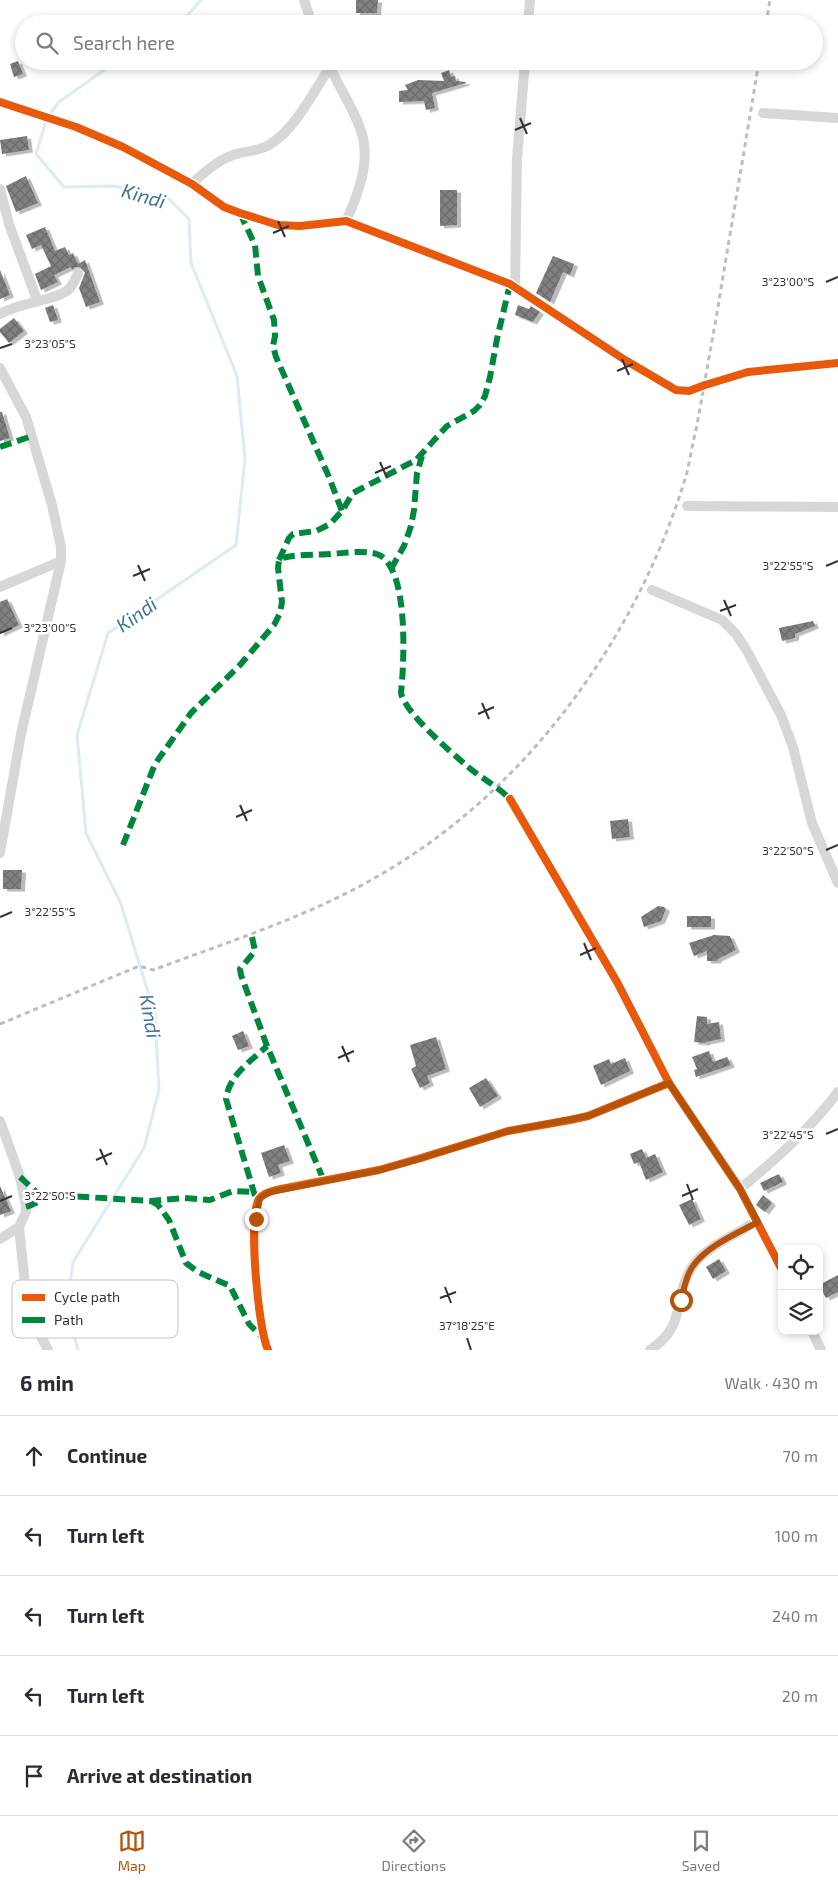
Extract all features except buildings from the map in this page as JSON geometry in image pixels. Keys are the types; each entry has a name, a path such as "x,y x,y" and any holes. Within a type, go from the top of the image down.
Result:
{"street":[{"path":"304,0 309,15"},
{"path":"529,15 530,0"},
{"path":"192,184 204,172 225,158 261,149 280,137 298,116 325,70"},
{"path":"332,70 361,129 364,143 365,158 362,178 346,221"},
{"path":"515,287 517,159 524,70"},
{"path":"0,102 76,127 123,147 192,184 224,207 278,224 300,226 346,221 515,287 625,360 676,390 683,392 748,372 838,364"},
{"path":"763,113 838,118"},
{"path":"0,189 9,224 37,300"},
{"path":"0,314 20,304 58,295 69,289 78,273"},
{"path":"0,368 26,417 52,505 61,547 61,561 21,734 0,853"},
{"path":"687,506 838,507"},
{"path":"0,587 61,561"},
{"path":"652,590 722,620 736,634 747,651 784,723 793,747 812,823 838,883"},
{"path":"510,798 616,982 669,1083 740,1189 778,1262"},
{"path":"268,1350 263,1338 261,1324 255,1250 258,1203 264,1194 380,1170 508,1131 588,1116 669,1083"},
{"path":"740,1189 805,1130 838,1092"},
{"path":"0,1121 26,1200 26,1212 19,1227 25,1280"},
{"path":"650,1350 660,1344 674,1325 692,1266 708,1252 758,1222"},
{"path":"0,1239 19,1227"},
{"path":"814,1335 822,1350"},
{"path":"42,1338 48,1350"}],"waterway":[{"name":"Kindi","path":"188,15 201,0"},
{"name":"Kindi","path":"71,1280 73,1262 144,1148 159,1090 155,1015 121,904 86,833 77,735 108,633 236,545 245,459 237,376 191,263 189,219 168,198 114,186 64,187 36,154 47,118 59,102 104,70"},
{"name":"Kindi","path":"75,1338 78,1350"}],"railway":[{"path":"768,15 770,0"},
{"path":"0,1024 139,966 153,970 278,923 369,881 398,864 448,829 495,789 537,744 576,696 611,644 641,590 666,534 686,476 716,319 758,70"}],"marked path":[{"path":"240,213 255,245 258,276 274,320 275,336 273,346 276,357 342,511"},
{"path":"279,560 289,538 293,534 316,531 330,524 342,511 353,493 416,460 447,426 474,411 480,405 485,396 490,377 510,284"},
{"path":"0,447 32,436"},
{"path":"391,569 404,546 411,526 417,473 422,456"},
{"path":"123,845 155,764 191,713 240,665 274,625 280,613 282,602 278,568 279,560 295,556 357,552 370,553 381,556 390,566 396,581 403,620 401,693 404,701 419,721 440,742 467,766 510,799"},
{"path":"252,937 255,951 240,969 241,975 267,1046 324,1181"},
{"path":"255,1196 226,1099 231,1083 236,1076 267,1046"},
{"path":"20,1177 43,1198"},
{"path":"26,1207 52,1195 151,1201 184,1198 210,1200 233,1191 253,1192"},
{"path":"151,1201 158,1205 169,1220 186,1263 198,1272 230,1286 249,1324 263,1338"}],"cycle path":[{"path":"0,102 76,127 123,147 192,184 224,207 240,213 278,225 300,226 346,221 510,284 625,360 676,390 689,391 748,372 838,363"},
{"path":"510,799 617,982 669,1083 740,1189 778,1262"},
{"path":"268,1350 261,1320 254,1250 256,1210 262,1195 276,1190 379,1170 508,1131 588,1116 669,1083"}],"route":[{"path":"256,1219 260,1198 264,1194 276,1190 380,1170 508,1131 588,1116 669,1083 740,1189 758,1222 708,1252 692,1266 681,1300"}]}
